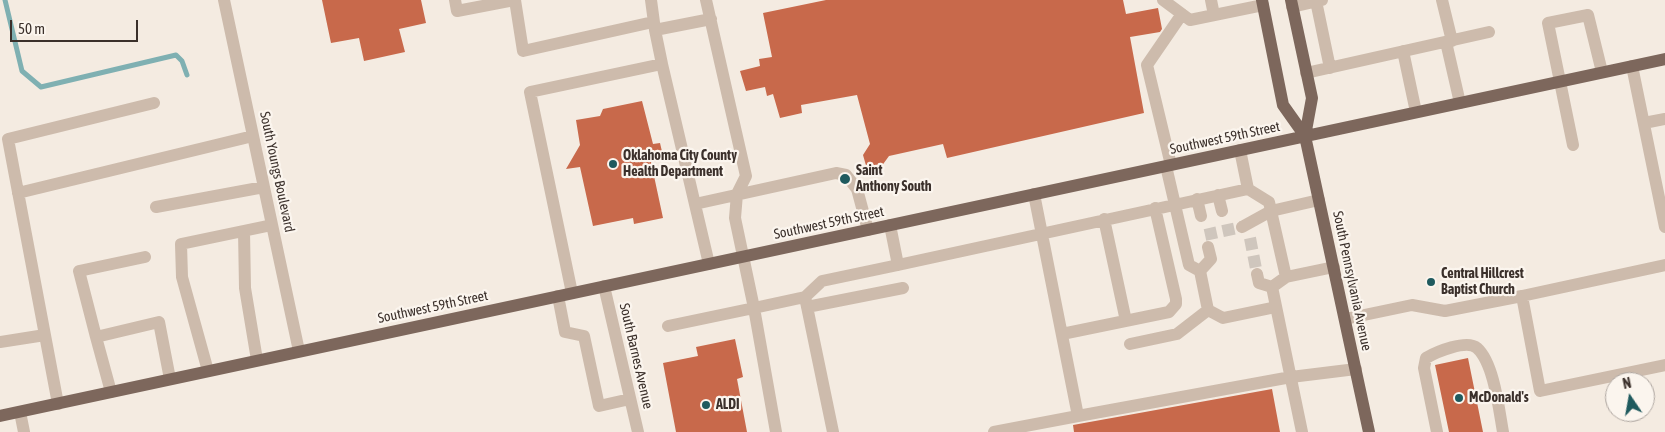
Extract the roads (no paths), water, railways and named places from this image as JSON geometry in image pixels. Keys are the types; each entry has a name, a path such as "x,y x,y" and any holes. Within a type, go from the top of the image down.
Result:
{"main road":[{"name":"South Pennsylvania Avenue","path":"1262,2 1283,105 1305,136"},
{"name":"South Pennsylvania Avenue","path":"1292,4 1312,98 1305,136 1369,432"},
{"name":"Southwest 59th Street","path":"0,416 1665,59"}],"street":[{"name":"South Youngs Boulevard","path":"224,0 299,351"},
{"path":"455,0 457,11 514,0 523,50 654,26 711,19"},
{"path":"651,0 662,64 709,264"},
{"path":"706,0 746,176 737,194 735,218 754,308 776,432"},
{"path":"1163,0 1190,20 1262,2"},
{"path":"1211,0 1214,15"},
{"path":"1442,0 1460,103"},
{"path":"1292,4 1319,1 1330,68"},
{"path":"1182,14 1148,65 1189,265 1200,271 1208,310"},
{"path":"1574,145 1548,22 1588,14 1602,72"},
{"path":"1306,73 1489,32"},
{"path":"1404,51 1416,112"},
{"path":"572,292 530,92 662,64"},
{"path":"1632,66 1665,227"},
{"path":"58,404 18,193 4,137 154,103"},
{"path":"1644,123 1665,119"},
{"path":"18,193 254,136"},
{"path":"1240,150 1248,189"},
{"path":"695,204 836,173 846,174 857,189 868,230"},
{"path":"156,207 264,187"},
{"path":"833,432 806,302 822,281 1248,189 1269,202 1286,277"},
{"path":"1034,194 1078,416"},
{"path":"1218,195 1222,211"},
{"path":"1197,199 1201,216"},
{"path":"1246,230 1271,211 1319,200"},
{"path":"1062,334 1169,312 1176,304 1155,208"},
{"path":"1104,219 1126,321"},
{"path":"208,371 182,277 181,244 272,225"},
{"path":"890,225 898,265"},
{"path":"244,231 244,288 257,360"},
{"path":"1200,271 1211,259 1208,247"},
{"path":"111,392 79,271 145,257"},
{"path":"1345,319 1412,305 1445,311 1665,265"},
{"path":"1272,287 1286,277 1334,267"},
{"path":"1257,274 1259,283 1272,287"},
{"name":"South Barnes Avenue","path":"604,286 638,432"},
{"path":"1272,287 1302,432"},
{"path":"668,326 754,308 903,288"},
{"path":"558,296 565,332 584,336 599,406 630,399"},
{"path":"1522,296 1540,391 1665,365"},
{"path":"1208,310 1223,318 1276,307"},
{"path":"1130,344 1177,334 1208,310"},
{"path":"96,337 159,322 170,379"},
{"path":"0,342 45,335"},
{"path":"1437,432 1424,368 1426,358 1437,351 1469,344 1476,347 1485,360 1503,432"},
{"path":"994,432 1291,377 1356,369"},
{"path":"20,412 24,432"}],"waterway":[{"path":"5,0 22,71 41,87 176,55 182,61 187,75"}],"tunnel":[{"path":"1205,235 1242,227"},
{"path":"1250,238 1257,274"}],"place":[{"name":"Oklahoma City County Health Department","path":"613,164"},
{"name":"Saint Anthony South","path":"845,179"},
{"name":"Central Hillcrest Baptist Church","path":"1431,282"},
{"name":"McDonald's","path":"1459,398"},
{"name":"ALDI","path":"706,405"}]}
